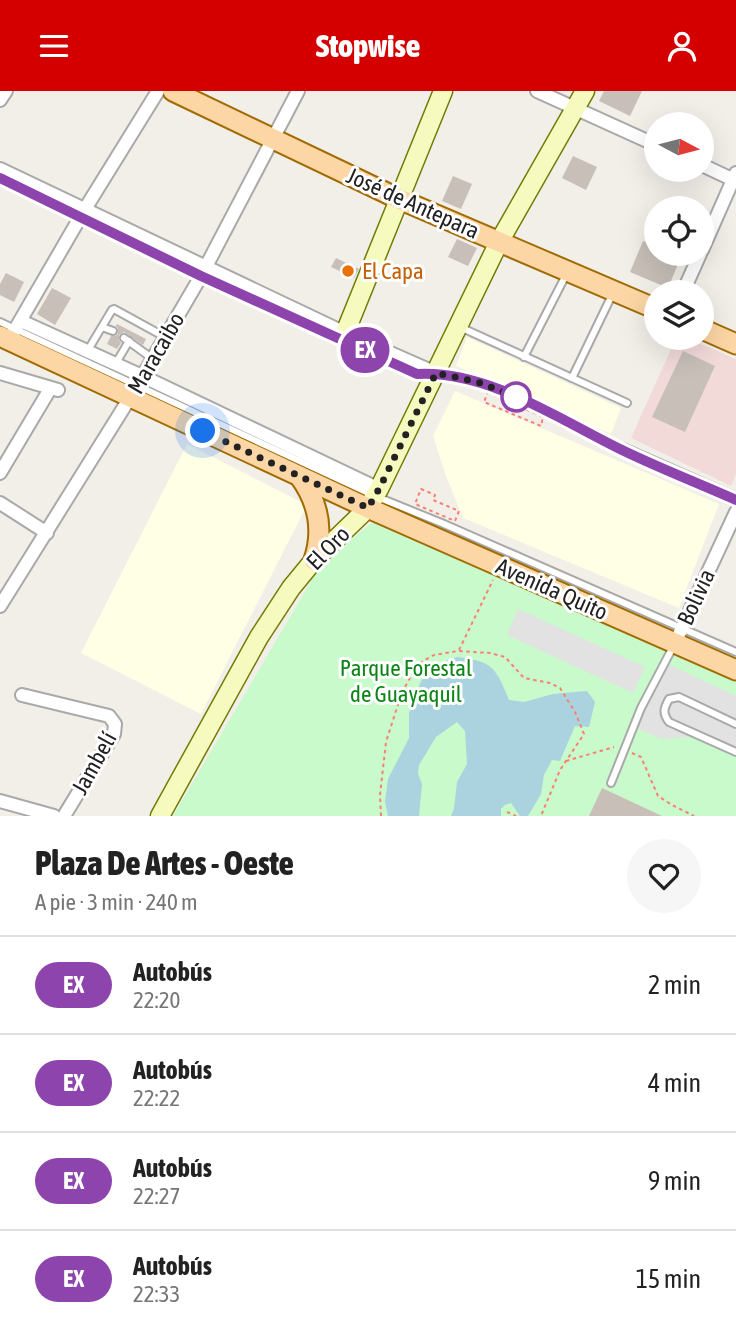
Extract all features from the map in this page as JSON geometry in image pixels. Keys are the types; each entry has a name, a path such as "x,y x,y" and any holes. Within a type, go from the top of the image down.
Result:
{"main road":[{"name":"José de Antepara","path":"173,91 400,199 644,304"},
{"name":"Avenida Quito","path":"11,331 136,386 300,477 374,498 678,635 736,670"},
{"path":"714,334 736,344"},
{"path":"300,477 311,495 318,517 319,539 314,560"}],"street":[{"path":"0,100 6,91"},
{"path":"158,91 11,331 88,350 116,363 136,386 374,498"},
{"name":"Maracaibo","path":"0,606 153,359 203,271 298,91"},
{"path":"345,333 443,91"},
{"path":"537,91 644,140"},
{"name":"El Oro","path":"160,816 259,636 291,588 374,498 499,242 585,91"},
{"path":"0,169 82,213 203,271 436,373"},
{"path":"714,170 735,178 714,224"},
{"path":"0,373 54,389 0,473"},
{"path":"623,450 736,500"},
{"path":"0,503 47,533"},
{"name":"Bolivia","path":"678,635 736,512"},
{"name":"Jambelí","path":"22,695 109,716 115,724 114,734 64,816"},
{"path":"0,801 54,816"}],"lane":[{"path":"0,178 82,213"},
{"path":"203,271 417,374 436,373 478,382 516,397 623,450"},
{"path":"524,357 568,271"},
{"path":"572,378 614,291"},
{"path":"88,350 114,309 165,337"},
{"path":"0,322 11,331"},
{"path":"102,327 113,331"},
{"path":"458,327 628,403"},
{"path":"116,363 127,339 153,359"},
{"path":"611,783 641,708 678,635"},
{"name":"Avenida Quito","path":"678,635 736,652"},
{"path":"736,724 679,697 669,699 664,707 664,716 669,722 736,752"}],"path":[{"path":"488,392 543,417 541,426 484,402 488,392"},
{"path":"421,489 435,495 433,500 459,511 456,521 415,504 421,489"},
{"path":"458,651 493,580"},
{"path":"381,816 380,795 386,742 402,692 418,664 435,655 458,651 491,653 505,657 524,678 550,683 559,688 575,712 584,734 559,770 541,816"},
{"path":"566,761 616,746"},
{"path":"628,752 641,757 658,796 694,816"},
{"path":"506,812 516,816"}],"shaded area":[{"path":"467,337 621,408 611,434 456,366"},
{"path":"671,350 714,350 736,359 736,474 731,486 631,438"},
{"path":"455,391 719,504 679,608 463,518 433,436"},
{"path":"187,444 307,505 201,714 81,653"},
{"path":"518,609 645,667 633,693 507,635"},
{"path":"663,662 736,696 736,756 691,737 661,739 632,726"}],"green space":[{"name":"Parque Forestal de Guayaquil","path":"374,521 736,681 736,816 173,816 313,578 342,547"}],"water":[{"path":"457,657 478,661 492,668 509,700 524,702 553,694 587,691 595,702 589,727 575,726 560,761 552,760 544,775 541,794 528,816 520,816 511,803 501,809 501,816 451,816 457,782 467,764 465,731 457,722 436,737 419,765 418,774 422,784 419,816 388,816 385,802 388,779 409,738 409,713 421,681 440,663"}],"building":[{"path":"604,91 642,91 630,116 599,101"},
{"path":"573,156 597,167 586,190 562,178"},
{"path":"453,176 472,184 461,209 442,201"},
{"path":"457,239 477,248 468,266 448,257"},
{"path":"643,241 644,266 677,266 671,280 649,280 630,272"},
{"path":"336,258 359,269 354,278 331,267"},
{"path":"6,273 24,282 14,302 0,295 0,284"},
{"path":"52,288 71,298 55,325 37,314"},
{"path":"117,324 146,339 143,345 124,332 119,335 121,343 117,349 107,344 111,336 118,334"},
{"path":"683,351 715,366 685,432 652,417"},
{"path":"602,788 662,816 589,816"}],"bus line":[{"name":"EX","path":"0,178 201,276 417,374 436,373 478,382 516,397 623,450 736,500"}],"place":[{"name":"El Capa","path":"348,271"}],"route":[{"path":"203,431 368,508 436,373 478,382 516,397"}]}
